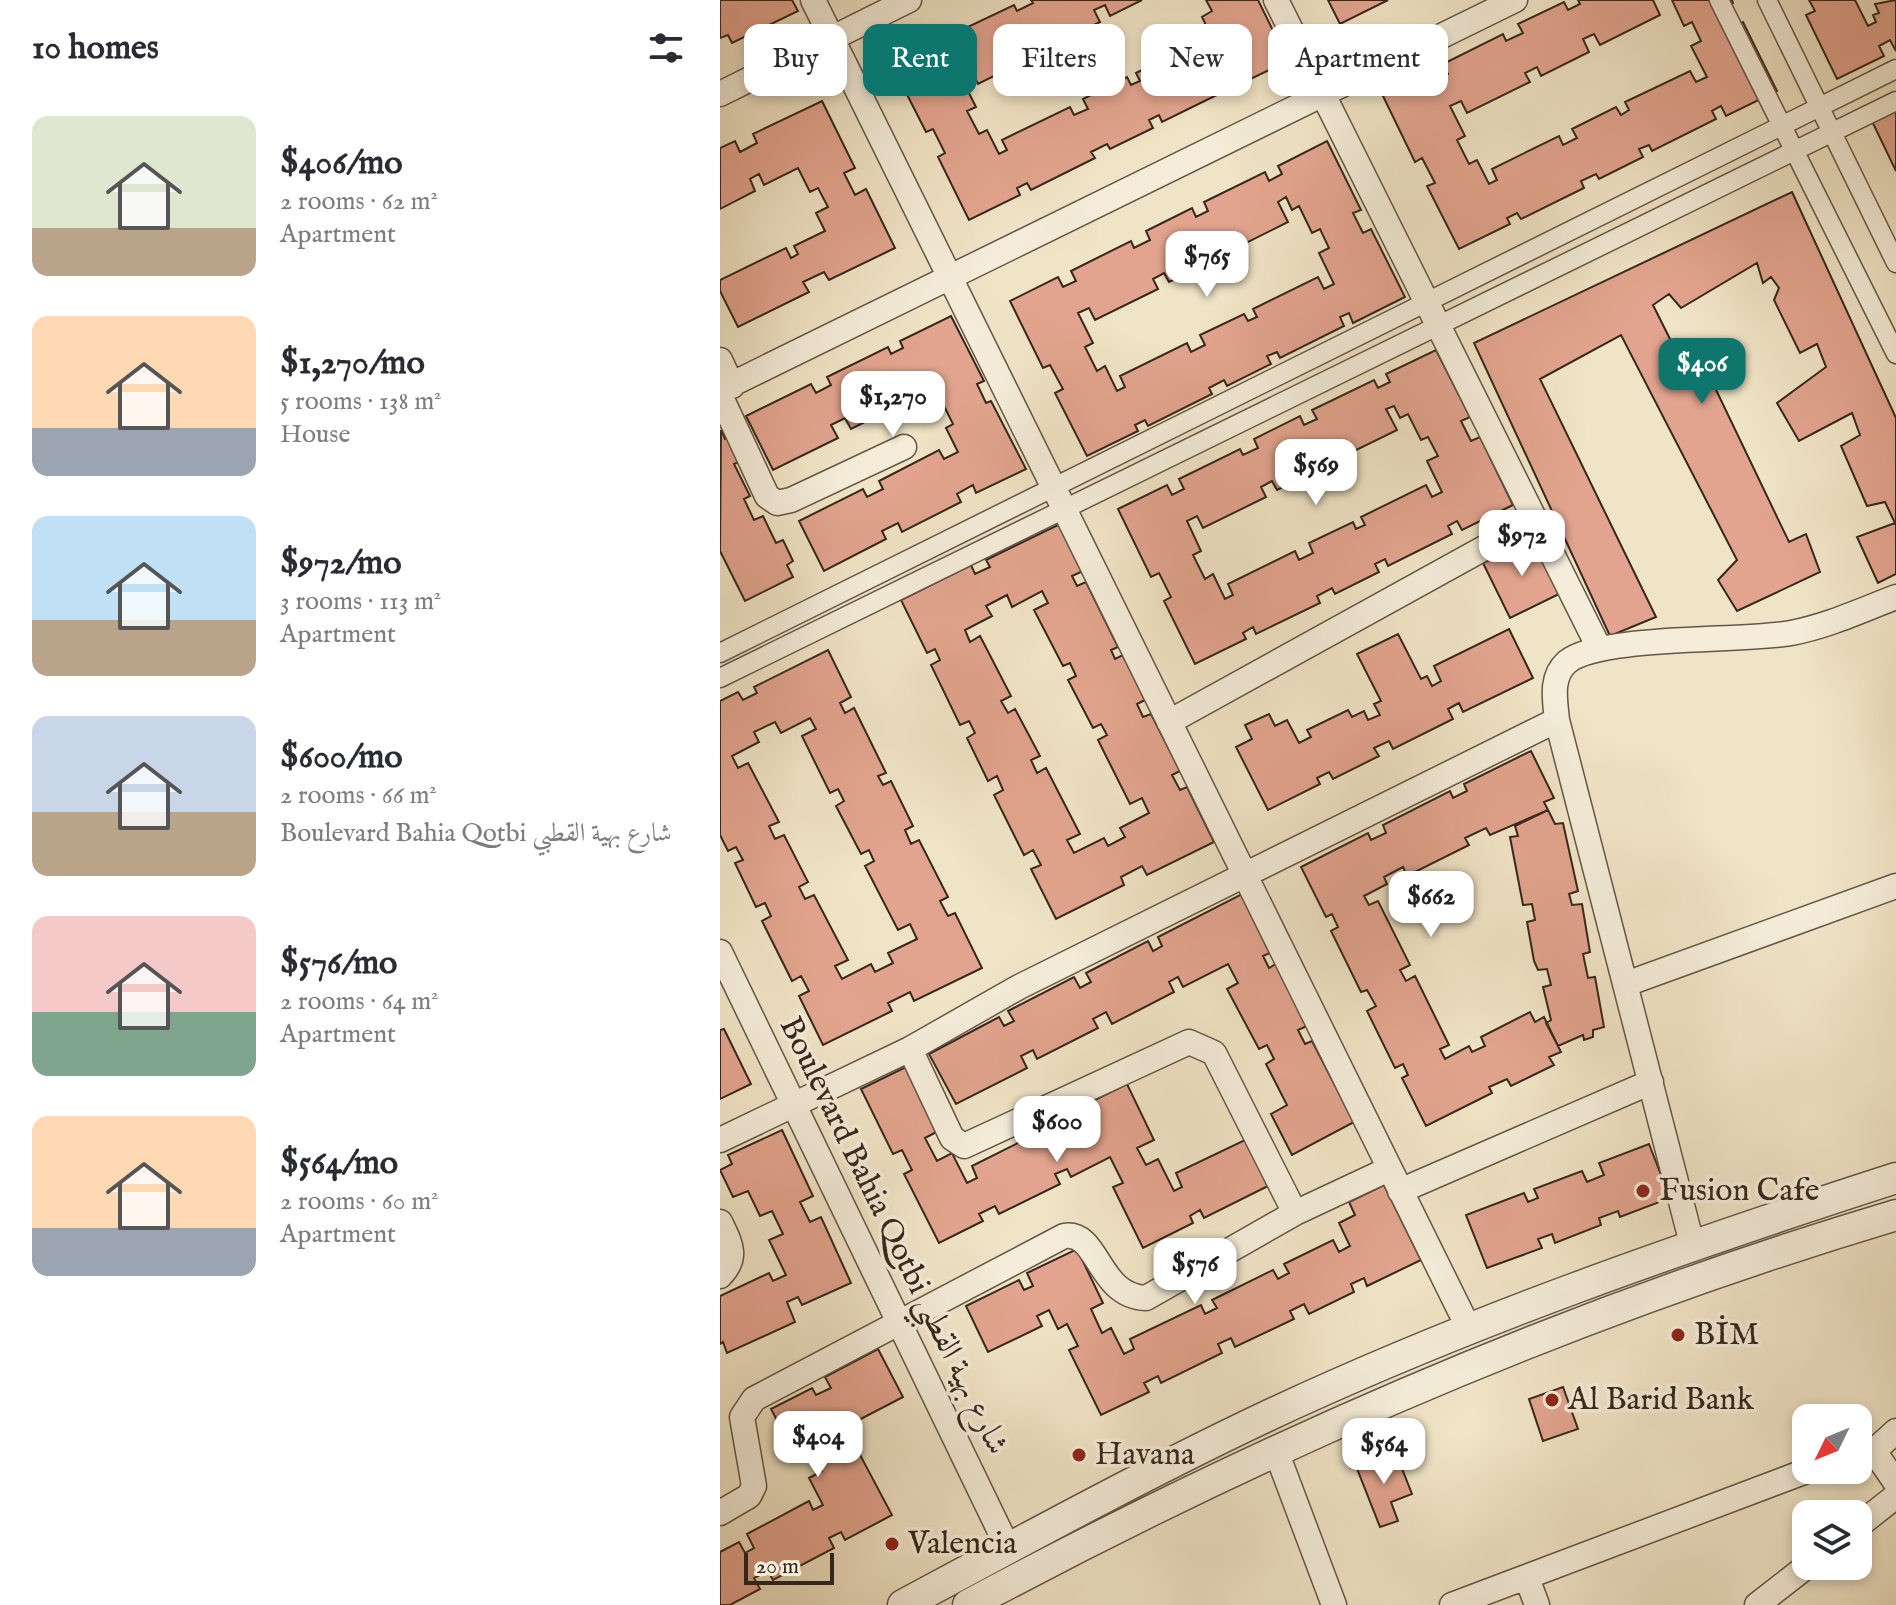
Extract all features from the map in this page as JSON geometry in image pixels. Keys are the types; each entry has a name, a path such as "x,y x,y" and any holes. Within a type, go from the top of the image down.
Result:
{"street":[{"path":"813,0 825,24"},
{"path":"847,31 909,0"},
{"path":"1276,0 1288,24"},
{"path":"1448,34 1515,0"},
{"path":"1719,0 1896,354"},
{"path":"1767,0 1830,134 1896,263"},
{"path":"720,653 1896,69"},
{"path":"847,70 1470,1331"},
{"path":"720,94 744,82"},
{"path":"724,390 1323,96 1599,648"},
{"path":"720,678 1896,101"},
{"path":"720,360 724,390 767,496 777,503 791,500 904,447"},
{"path":"1169,722 1535,520"},
{"path":"1692,1244 1557,720 1554,691 1560,671 1569,661 1599,648 1747,640 1794,632 1829,623 1896,597"},
{"path":"720,1140 910,1049 1019,987 1557,720"},
{"path":"1626,984 1896,886"},
{"name":"Boulevard Bahia Qotbi شارع بهية القطبي","path":"720,952 1008,1548"},
{"path":"910,1049 952,1138 964,1146 1189,1042 1202,1045 1214,1053 1295,1213"},
{"path":"1400,1191 1651,1082"},
{"path":"720,1513 749,1496 754,1486 742,1417 747,1405 1072,1234 1086,1243 1116,1289 1127,1295 1146,1298 1295,1213 1389,1169"},
{"path":"903,1605 1264,1418 1470,1331 1692,1244 1896,1178"},
{"path":"968,1605 1276,1451 1481,1361 1658,1293 1896,1215"},
{"path":"720,1222 733,1249 732,1262 720,1276"},
{"path":"1872,1449 1896,1431"},
{"path":"1276,1451 1334,1605"},
{"path":"1872,1459 1896,1483"},
{"path":"1452,1605 1792,1477"},
{"path":"1872,1515 1896,1496"},
{"path":"1527,1578 1537,1605"},
{"path":"1757,1605 1792,1578"}],"building":[{"path":"720,0 792,0 798,11 771,24 744,24 744,37 732,43 728,35 720,38"},
{"path":"1031,0 1142,0 1110,16 1105,5 1094,10 1100,22 1096,24 993,24 993,76 978,84 977,24 974,24 1014,5 1017,11 1033,3"},
{"path":"1206,0 1258,0 1270,24 1268,71 1252,78 1252,24 1205,24 1202,17 1212,11"},
{"path":"1328,0 1388,0 1340,24"},
{"path":"1578,0 1653,0 1660,15 1600,45 1594,34 1583,39 1589,52 1541,76 1537,67 1525,73 1530,82 1467,113 1461,101 1450,106 1465,136 1457,140 1469,164 1477,160 1489,184 1497,180 1492,169 1559,136 1563,145 1577,138 1572,129 1616,107 1621,115 1629,110 1625,102 1690,71 1696,82 1707,77 1691,46 1701,41 1692,22 1684,26 1672,0 1732,0 1733,3 1726,7 1735,26 1743,22 1777,91 1726,116 1721,106 1712,111 1716,119 1652,151 1649,145 1639,149 1643,157 1599,179 1596,174 1581,181 1584,188 1521,219 1517,213 1507,218 1510,224 1459,249 1427,186 1435,183 1422,158 1415,162 1383,96 1448,96 1448,62 1503,34 1506,41 1523,33 1518,24 1564,2 1568,10 1580,4"},
{"path":"1809,0 1855,0 1868,26 1876,22 1873,15 1879,13 1875,4 1896,0 1896,51 1890,40 1879,46 1884,56 1837,79 1806,15 1815,11"},
{"path":"1141,70 1141,96 1215,96 1162,122 1159,115 1149,120 1153,128 1110,149 1107,144 1091,152 1095,158 1031,190 1027,183 1017,188 1020,195 969,220 938,157 945,153 933,129 926,132 908,96 970,96 976,107 967,111 979,134 987,130 999,154 1007,150 1002,140 1070,107 1074,115 1088,109 1083,99 1089,96 1125,96 1125,78 1131,85 1140,81 1136,73"},
{"path":"822,101 855,168 844,173 855,195 866,189 895,248 829,280 824,272 803,282 809,292 738,327 720,291 720,280 786,248 791,258 798,254 794,246 825,231 816,213 828,207 818,188 810,192 798,168 764,185 759,174 750,179 755,191 720,209 720,148 735,141 740,152 757,143 753,134"},
{"path":"1896,102 1896,171 1869,115"},
{"path":"1327,141 1361,210 1353,213 1363,233 1371,229 1405,297 1353,323 1349,313 1340,317 1344,326 1280,358 1277,352 1267,356 1271,364 1227,386 1224,380 1209,388 1212,394 1148,426 1145,420 1135,425 1138,431 1087,456 1055,393 1063,389 1050,365 1043,368 1010,301 1058,277 1063,287 1076,281 1071,271 1131,241 1134,248 1150,240 1146,231 1192,208 1196,217 1208,211 1204,202 1265,172 1269,181 1282,174 1278,166","holes":["1286,197 1292,210 1299,206 1312,233 1320,229 1329,248 1319,253 1334,284 1324,289 1318,277 1253,309 1257,317 1248,321 1244,314 1200,335 1205,345 1191,352 1187,343 1120,376 1125,387 1117,391 1105,366 1097,371 1085,347 1093,343 1078,313 1089,308 1095,320 1158,289 1153,279 1164,273 1169,282 1217,259 1211,246 1222,241 1228,252 1288,222 1278,202"]},
{"path":"1792,192 1896,418 1896,574 1878,583 1857,537 1895,523 1885,502 1867,506 1841,446 1860,435 1852,413 1799,441 1777,403 1826,367 1817,344 1800,353 1774,300 1779,288 1771,277 1763,283 1757,263 1681,308 1669,294 1653,305 1678,355 1696,348 1789,542 1806,534 1820,572 1737,611 1718,580 1737,560 1621,335 1540,379 1656,617 1610,636 1474,343"},
{"path":"951,316 984,381 977,384 986,403 991,401 1026,469 976,493 973,485 957,494 961,502 902,532 898,523 882,531 886,539 824,571 799,521 863,489 867,497 883,489 879,481 939,450 944,459 958,452 946,428 953,424 942,402 935,405 921,378 904,386 911,399 851,429 845,418 831,425 838,438 773,470 746,416 811,384 816,393 831,385 827,377 888,347 891,354 903,348 900,341"},
{"path":"1436,350 1470,417 1461,421 1471,441 1480,437 1513,505 1462,530 1457,521 1448,526 1452,534 1388,566 1385,559 1375,564 1379,572 1335,594 1332,588 1317,596 1320,603 1256,634 1253,627 1243,633 1246,639 1195,664 1164,601 1171,597 1159,573 1151,577 1118,509 1167,485 1172,495 1184,489 1179,479 1240,449 1243,455 1258,448 1254,439 1300,416 1304,425 1317,419 1312,410 1374,380 1378,388 1390,382 1386,374","holes":["1394,406 1400,418 1408,414 1421,440 1428,437 1438,456 1427,461 1442,492 1432,497 1426,485 1361,517 1365,525 1356,529 1353,522 1309,543 1313,553 1299,560 1295,551 1228,584 1233,595 1225,599 1213,574 1205,579 1193,555 1201,551 1187,521 1197,516 1203,528 1266,497 1261,487 1272,481 1277,490 1326,466 1320,454 1330,449 1336,460 1397,430 1386,409"]},
{"path":"721,430 725,439 731,436 743,460 734,464 750,496 744,499 754,520 763,516 776,543 783,540 793,561 787,565 793,577 745,601 720,551"},
{"path":"1060,524 1083,571 1072,576 1077,586 1086,582 1118,647 1111,650 1115,659 1123,655 1145,700 1137,704 1143,717 1151,714 1180,771 1172,775 1180,790 1187,787 1214,842 1147,875 1142,866 1121,877 1124,885 1056,919 1031,869 1041,865 1033,850 1024,855 994,795 1003,790 997,776 988,781 967,738 975,733 969,721 960,725 931,665 940,660 935,649 927,653 901,600 971,565 975,574 990,567 986,560","holes":["1042,591 1048,603 1034,610 1063,666 1070,663 1076,676 1068,680 1093,728 1101,724 1107,735 1098,740 1130,804 1142,798 1149,813 1120,828 1125,837 1108,846 1104,838 1074,853 1067,840 1080,834 1046,768 1037,773 1031,760 1040,756 1015,709 1008,713 1001,701 1011,696 980,636 970,642 965,630 992,616 986,606 1007,595 1012,607"]},
{"path":"1535,538 1561,593 1510,618 1483,563"},
{"path":"1509,629 1533,678 1463,712 1459,703 1448,709 1453,719 1393,749 1389,741 1374,748 1379,756 1333,779 1329,772 1317,778 1320,784 1268,810 1236,747 1252,739 1245,725 1269,714 1275,726 1287,720 1299,743 1311,737 1307,730 1348,710 1352,717 1364,711 1368,720 1380,715 1374,704 1381,701 1357,654 1398,634 1421,679 1427,676 1432,686 1441,681 1434,666"},
{"path":"828,650 851,697 840,703 845,713 854,708 886,773 878,776 883,785 891,781 913,826 905,830 911,844 919,840 948,897 940,901 948,916 955,913 982,968 914,1001 910,992 888,1003 892,1011 823,1045 799,996 809,991 801,976 792,981 762,921 771,916 765,903 756,907 735,863 743,860 736,847 728,851 720,835 720,701 738,692 743,700 757,693 754,687","holes":["810,718 816,729 802,736 830,793 838,789 844,801 836,806 861,854 869,850 874,861 865,866 898,930 910,924 917,939 888,953 893,963 875,972 871,964 842,979 835,966 848,960 814,895 805,899 799,887 808,882 784,835 775,839 769,826 779,822 748,763 738,768 732,756 759,742 754,732 775,722 781,733"]},
{"path":"1531,751 1554,798 1544,802 1548,810 1490,835 1486,828 1465,838 1469,845 1407,876 1403,867 1384,877 1387,884 1364,896 1369,905 1378,901 1410,965 1400,970 1406,981 1415,976 1449,1045 1440,1049 1445,1059 1469,1046 1472,1052 1485,1046 1481,1037 1530,1012 1535,1022 1544,1017 1561,1052 1549,1057 1554,1065 1511,1086 1507,1079 1489,1087 1492,1093 1426,1126 1402,1078 1408,1075 1403,1064 1395,1068 1367,1011 1376,1006 1367,990 1361,992 1331,931 1338,927 1332,914 1326,917 1301,867 1368,833 1371,840 1386,833 1383,825 1450,791 1453,798 1467,791 1464,784"},
{"path":"1548,810 1555,824 1563,823 1578,891 1569,894 1572,905 1582,904 1590,952 1583,954 1588,978 1595,977 1604,1027 1593,1030 1593,1037 1584,1040 1583,1035 1558,1046 1546,1023 1551,1020 1543,987 1551,985 1547,969 1538,970 1534,961 1527,922 1535,920 1532,904 1523,905 1510,837 1518,836 1515,826"},
{"path":"1242,894 1272,952 1263,956 1269,968 1276,964 1307,1026 1298,1030 1305,1044 1312,1041 1354,1122 1292,1155 1271,1114 1287,1105 1266,1064 1274,1059 1267,1045 1259,1049 1227,989 1238,983 1228,964 1183,987 1178,977 1169,982 1174,992 1112,1024 1106,1012 1093,1019 1098,1028 1037,1059 1033,1050 1021,1056 1027,1068 956,1104 929,1054 999,1017 1004,1026 1014,1021 1008,1011 1074,977 1080,988 1091,982 1086,973 1148,941 1153,951 1162,946 1158,937"},
{"path":"724,1029 751,1084 720,1099 720,1030"},
{"path":"912,1064 944,1128 925,1138 937,1161 952,1153 967,1183 977,1178 972,1166 1036,1134 1042,1146 1052,1141 1044,1125 1127,1084 1154,1140 1137,1148 1146,1165 1158,1159 1174,1191 1182,1187 1176,1173 1247,1139 1270,1185 1204,1218 1200,1210 1190,1216 1193,1223 1143,1248 1113,1187 1123,1183 1110,1157 1071,1177 1067,1169 1055,1174 1060,1184 999,1214 995,1206 979,1214 983,1221 939,1243 904,1174 912,1170 902,1150 893,1154 861,1089"},
{"path":"782,1130 813,1196 800,1202 810,1222 821,1217 851,1283 802,1305 798,1297 787,1302 795,1322 727,1353 723,1342 720,1344 720,1296 769,1273 773,1281 786,1275 769,1240 783,1234 772,1211 760,1216 748,1191 733,1197 720,1170 732,1164 728,1155"},
{"path":"1649,1144 1670,1198 1620,1217 1618,1211 1599,1218 1601,1225 1555,1243 1552,1234 1538,1239 1542,1248 1487,1268 1466,1215 1524,1193 1528,1202 1538,1198 1534,1189 1582,1171 1587,1182 1604,1175 1599,1163"},
{"path":"1384,1185 1421,1260 1367,1286 1364,1278 1351,1284 1354,1292 1309,1314 1304,1304 1290,1311 1294,1319 1235,1347 1231,1338 1218,1344 1222,1353 1161,1383 1158,1376 1144,1383 1149,1392 1101,1415 1069,1350 1078,1346 1067,1324 1058,1329 1049,1310 1037,1316 1042,1326 988,1352 966,1306 1019,1280 1024,1290 1033,1286 1027,1273 1077,1249 1103,1303 1091,1309 1102,1333 1111,1328 1124,1354 1134,1349 1130,1339 1201,1305 1205,1314 1217,1308 1212,1300 1273,1270 1278,1279 1289,1273 1284,1264 1333,1240 1339,1252 1350,1246 1339,1223 1355,1215 1349,1202"},
{"path":"878,1349 903,1397 853,1423 849,1414 838,1419 847,1435 836,1440 846,1457 858,1451 892,1515 845,1540 841,1532 829,1538 834,1548 773,1580 768,1571 754,1578 760,1589 730,1605 720,1605 720,1552 739,1542 745,1553 754,1548 747,1534 809,1501 813,1510 823,1505 809,1478 822,1471 813,1455 799,1462 771,1409 812,1388 816,1395 831,1388 825,1377"},
{"path":"1563,1387 1578,1429 1543,1441 1529,1399"},
{"path":"1395,1451 1412,1494 1391,1502 1398,1521 1380,1527 1356,1466"}],"place":[{"name":"Fusion Cafe","path":"1643,1191"},
{"name":"BİM","path":"1678,1335"},
{"name":"Al Barid Bank","path":"1552,1400"},
{"name":"Havana","path":"1079,1455"},
{"name":"Valencia","path":"892,1544"}]}
